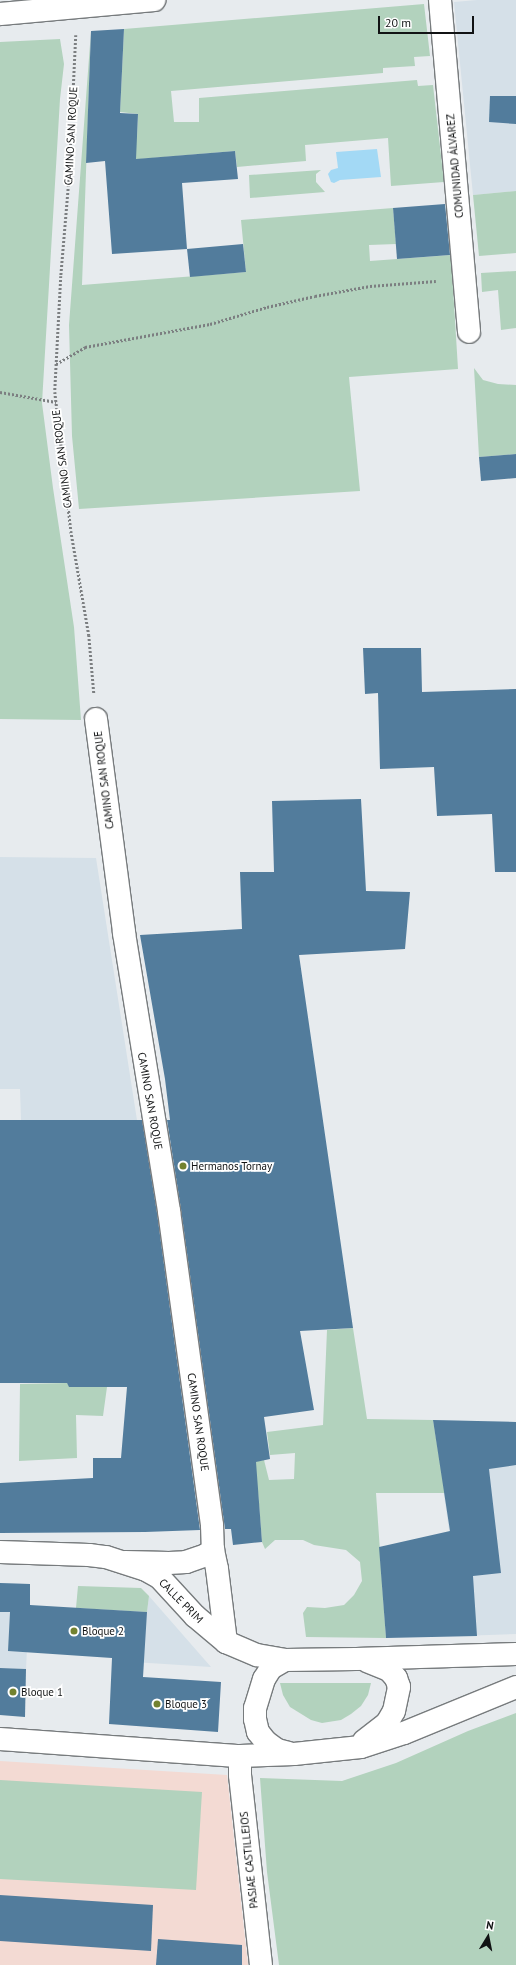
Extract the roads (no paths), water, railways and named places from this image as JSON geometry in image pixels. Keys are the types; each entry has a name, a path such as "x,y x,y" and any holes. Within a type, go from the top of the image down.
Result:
{"main road":[{"path":"0,14 154,0"},
{"name":"COMUNIDAD ÁLVAREZ","path":"440,0 469,332"},
{"name":"CAMINO SAN ROQUE","path":"96,719 124,932 169,1211 212,1525 213,1550 218,1569 226,1642"},
{"path":"124,1562 186,1562 206,1555 213,1550"},
{"name":"CALLE PRIM","path":"0,1552 89,1555 124,1562 144,1569 160,1578 195,1616 226,1642 234,1647 257,1656 285,1660 516,1654"},
{"name":"CALLE PRIM","path":"355,1748 387,1723 394,1711 399,1687 396,1678 386,1668 368,1661 356,1659"},
{"path":"285,1660 271,1668 264,1679 255,1708 255,1719 258,1732 266,1742 277,1750 294,1754"},
{"path":"0,1739 240,1756 294,1754 355,1748 404,1733 516,1687"},
{"name":"PASJAE CASTILLEJOS","path":"240,1756 240,1774 261,1965"}],"water":[{"path":"377,149 381,177 340,180 334,183 331,182 328,174 331,170 338,168 336,152"}],"place":[{"name":"Hermanos Tornay","path":"183,1166"},
{"name":"Bloque 2","path":"74,1631"},
{"name":"Bloque 1","path":"13,1692"},
{"name":"Bloque 3","path":"157,1704"}]}
